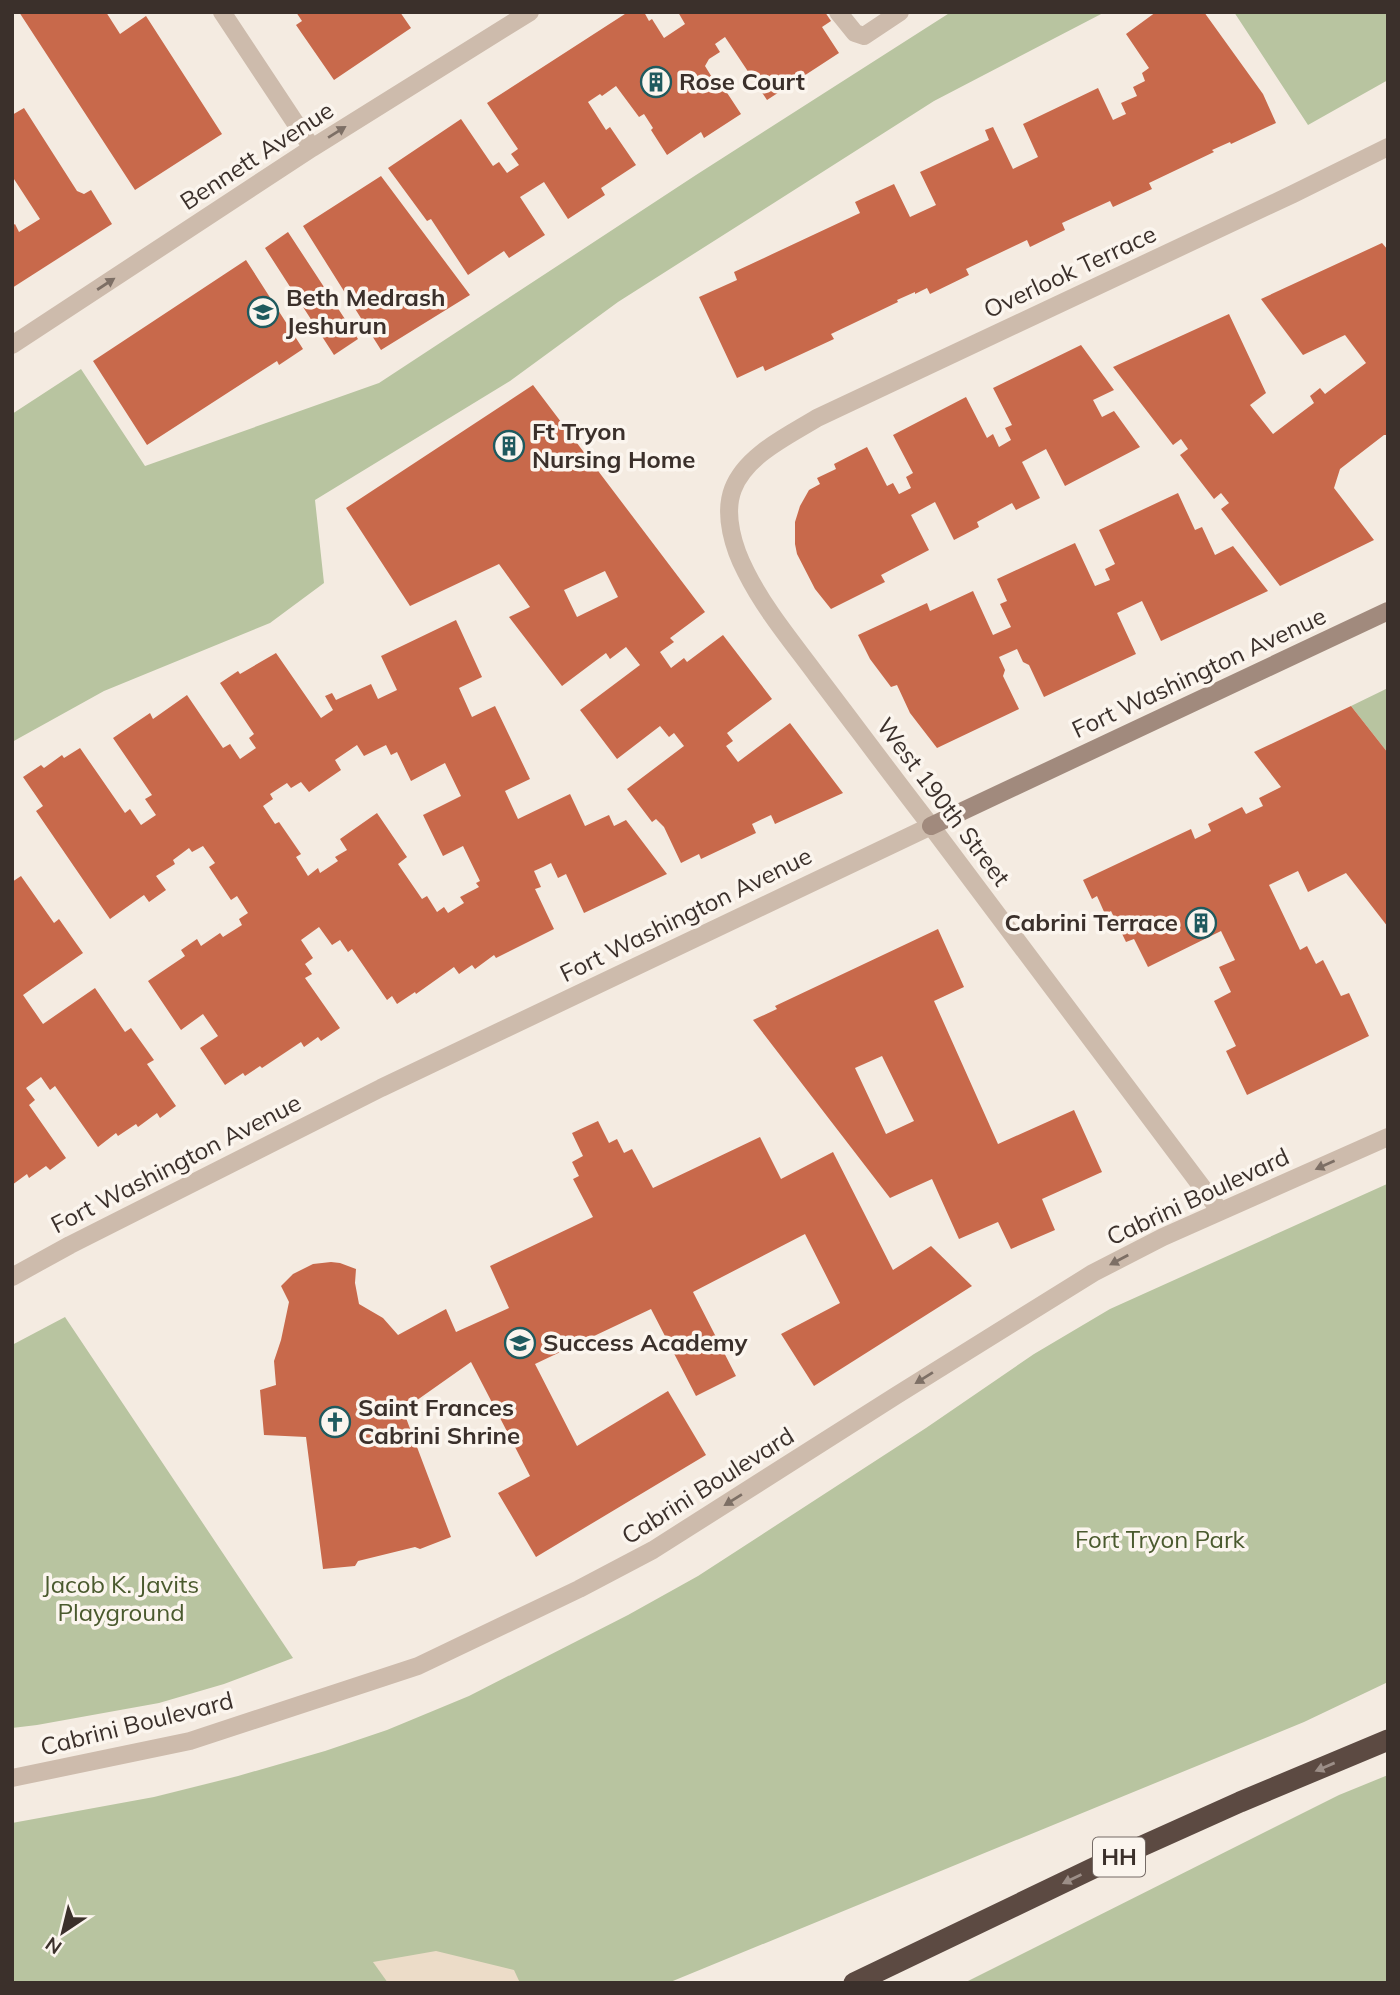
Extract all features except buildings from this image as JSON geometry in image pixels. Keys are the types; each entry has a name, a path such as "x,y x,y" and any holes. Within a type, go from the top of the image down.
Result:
{"highway":[{"name":"HH","path":"854,1983 1240,1802 1388,1740"}],"main road":[{"name":"Fort Washington Avenue","path":"931,826 1388,611"}],"street":[{"path":"222,12 312,148"},
{"name":"Bennett Avenue","path":"12,345 312,148 530,12"},
{"path":"838,12 855,33 864,36 900,12"},
{"name":"Overlook Terrace","path":"774,444 817,418 1388,147"},
{"name":"West 190th Street","path":"774,444 745,470 733,489 730,519 738,554 746,572 770,612 1220,1211"},
{"name":"Fort Washington Avenue","path":"12,1277 381,1088 931,826"},
{"name":"Cabrini Boulevard","path":"12,1778 190,1741 418,1666 579,1589 653,1550 1093,1273 1163,1237 1388,1138"}],"green space":[{"path":"951,12 1105,12 934,101 618,302 510,381 315,500 324,583 270,623 104,691 12,742 12,414 81,369 145,466 379,383"},
{"path":"1234,12 1388,12 1388,80 1308,125"},
{"path":"1388,688 1388,753 1351,706"},
{"name":"Fort Tryon Park","path":"1387,1184 1388,1682 1304,1722 668,1983 12,1983 12,1823 154,1797 238,1776 387,1730 469,1696 698,1576 926,1428 1034,1354 1110,1309"},
{"name":"Jacob K. Javits Playground","path":"65,1317 293,1658 224,1684 159,1703 12,1728 12,1345"},
{"path":"1388,1775 1388,1983 964,1983 1339,1795"}],"shaded area":[{"path":"436,1951 514,1970 520,1983 388,1983 373,1962"}],"place":[{"name":"Rose Court","path":"656,82"},
{"name":"Beth Medrash Jeshurun","path":"263,312"},
{"name":"Ft Tryon Nursing Home","path":"509,446"},
{"name":"Cabrini Terrace","path":"1201,923"},
{"name":"Success Academy","path":"520,1343"},
{"name":"Saint Frances Cabrini Shrine","path":"335,1422"}]}
